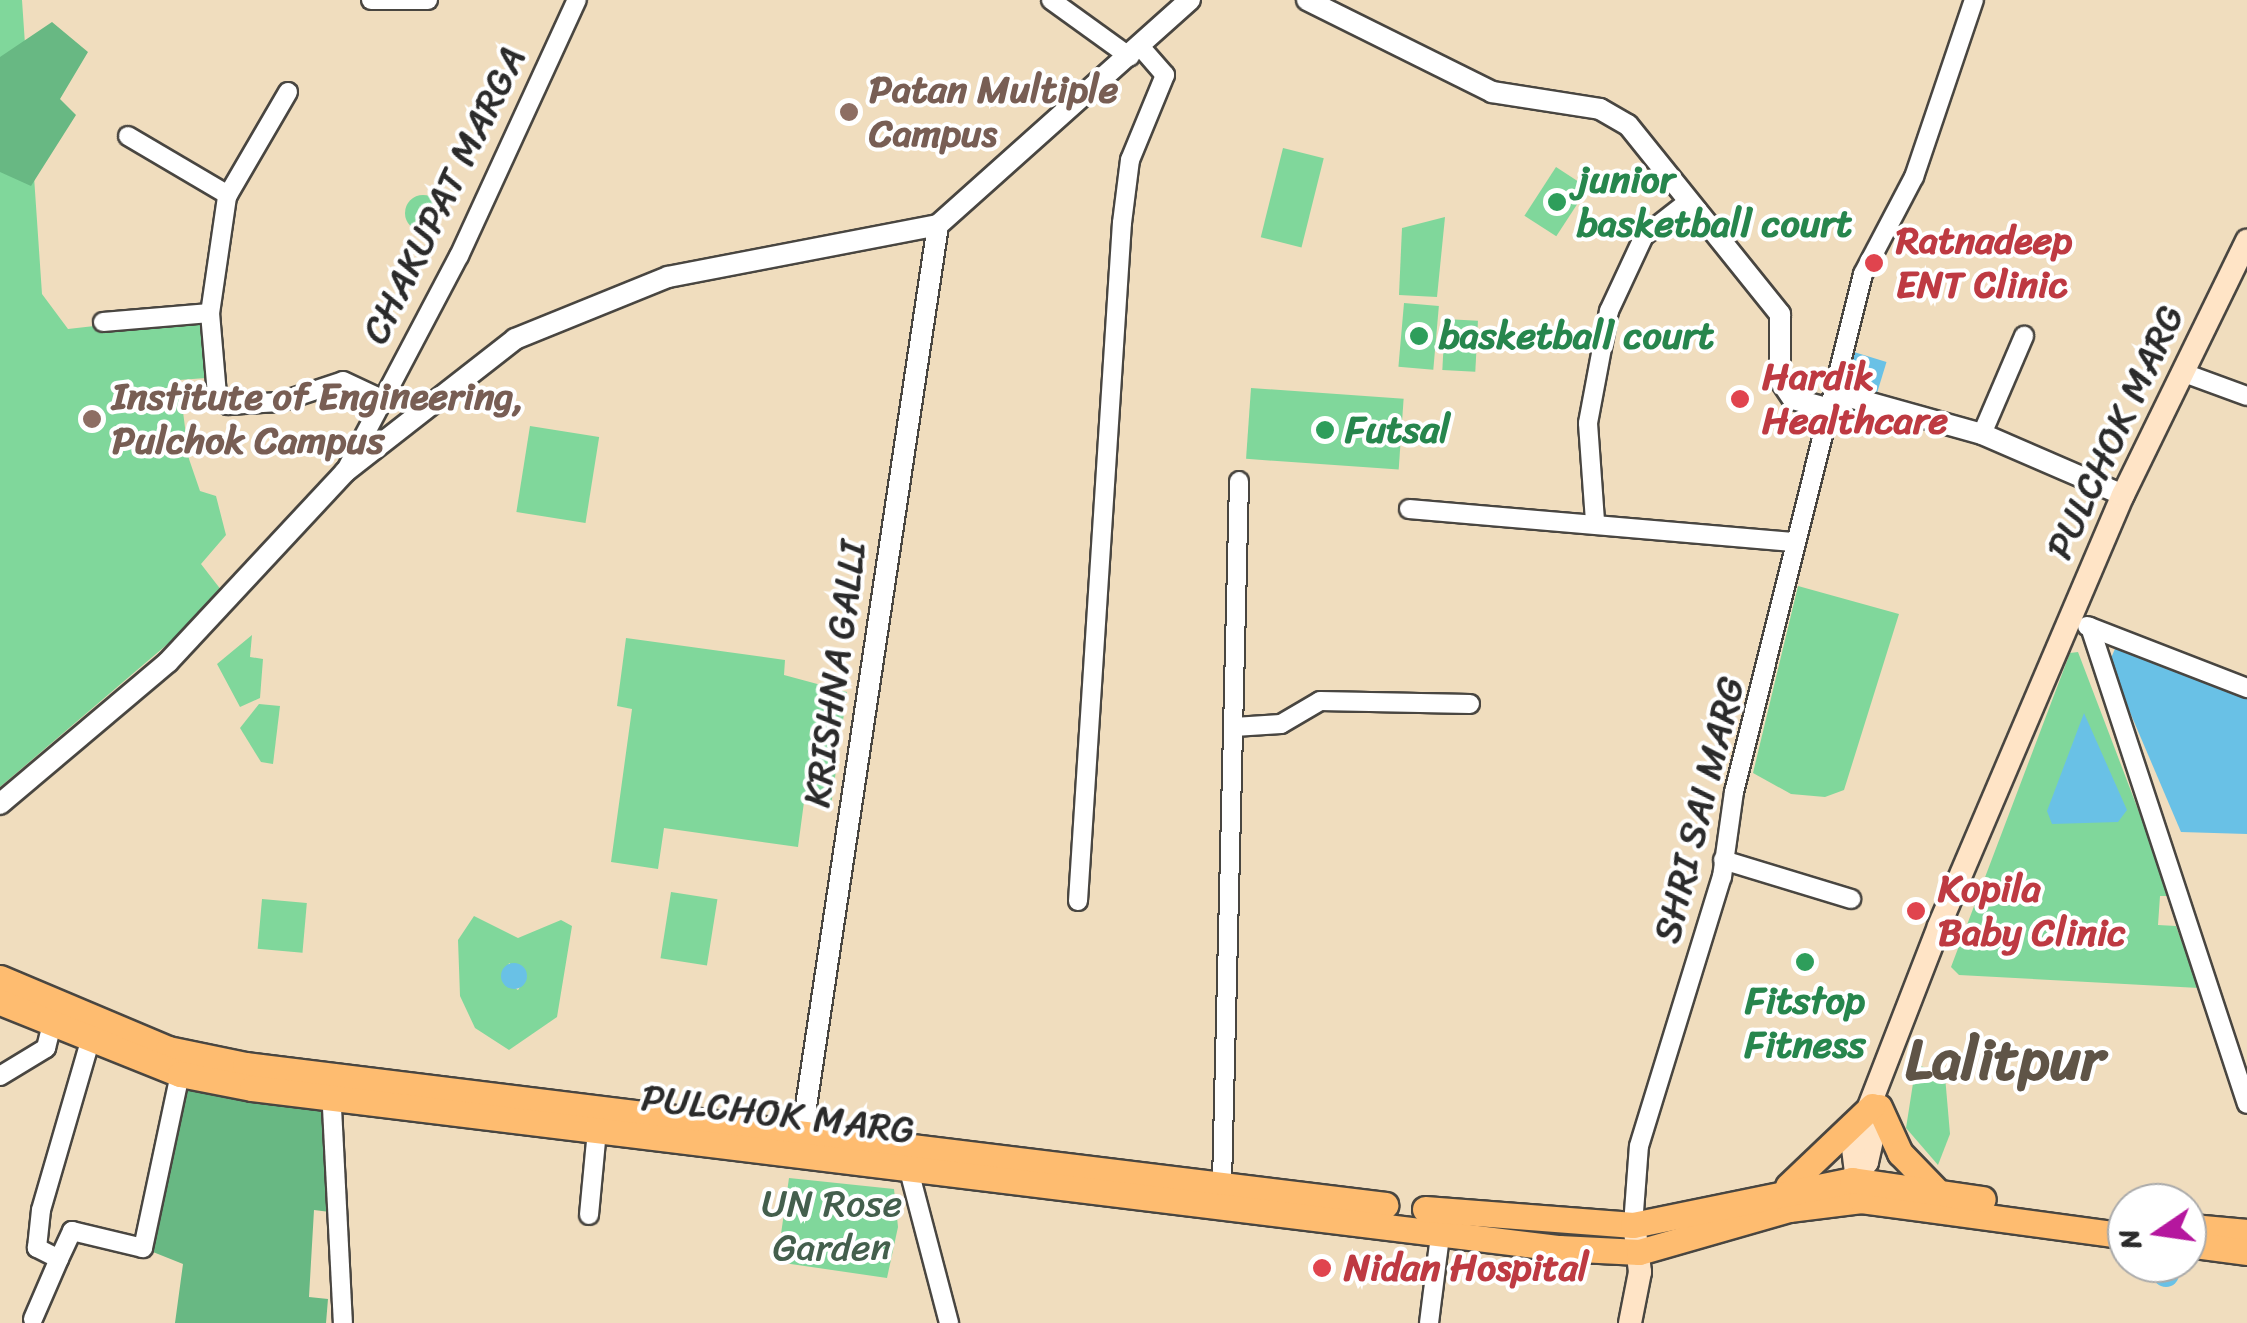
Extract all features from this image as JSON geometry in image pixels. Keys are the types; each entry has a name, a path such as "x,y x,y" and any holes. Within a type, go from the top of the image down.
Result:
{"main road":[{"name":"PULCHOK MARG","path":"1856,1190 1849,1160 2079,623 2123,495 2247,241"},
{"name":"PULCHOK MARG","path":"0,978 168,1049 331,1088 597,1130 1222,1183 1558,1236"},
{"name":"PULCHOK MARG","path":"0,1002 180,1074 802,1133 905,1157 1441,1228 1558,1236"},
{"path":"1784,1189 1877,1102 1900,1153 1936,1189"},
{"path":"1558,1236 1633,1225 1784,1189 1936,1189 2107,1216"},
{"path":"1558,1236 1639,1252 1856,1190 2107,1233"},
{"path":"1630,1323 1639,1252 1633,1225"},
{"path":"2207,1229 2247,1232"},
{"path":"2207,1247 2247,1252"}],"street":[{"path":"371,0 428,0"},
{"name":"CHAKUPAT MARGA","path":"345,472 379,398 459,256 577,0"},
{"path":"1050,0 1165,74 1130,160 1122,223 1078,901"},
{"path":"0,804 168,662 345,472 515,339 604,299 668,277 938,225 1190,0"},
{"path":"1307,0 1492,92 1600,109 1628,125 1780,314 1787,394 1826,408 1846,396 1982,434 2123,495"},
{"name":"SHRI SAI MARG","path":"1633,1225 1639,1146 1723,860 1826,408 1863,274 1914,178 1974,0"},
{"path":"288,92 228,195 210,313 216,394 228,405 314,396 319,384 343,381 379,398"},
{"path":"128,136 228,195"},
{"path":"1596,522 1588,423 1608,311 1644,236 1690,201"},
{"name":"KRISHNA GALLI","path":"802,1133 938,225"},
{"path":"103,322 210,313"},
{"path":"1982,434 2024,336"},
{"path":"2184,373 2247,396"},
{"path":"1222,1183 1240,482"},
{"path":"1410,509 1796,542"},
{"path":"2079,623 2247,688"},
{"path":"2079,623 2247,1104"},
{"path":"1234,727 1281,724 1320,701 1470,704"},
{"path":"1723,860 1851,899"},
{"path":"0,1076 46,1048 52,1024"},
{"path":"59,1259 37,1248 41,1210 90,1041"},
{"path":"33,1319 72,1230 143,1248 180,1074"},
{"path":"331,1088 343,1323"},
{"path":"589,1215 597,1130"},
{"path":"905,1157 948,1323"},
{"path":"1429,1323 1441,1228"}],"green space":[{"name":"Institute of Engineering, Pulchok Campus","path":"0,0 22,0 42,294 68,329 200,314 206,378 179,380 189,459 200,491 216,496 226,535 201,564 225,595 0,787"},
{"path":"52,22 88,52 60,99 76,115 31,186 0,172 0,57"},
{"path":"1283,148 1324,158 1301,247 1261,237"},
{"name":"junior basketball court","path":"1556,167 1588,188 1556,236 1524,216"},
{"path":"423,195 436,200 441,213 436,226 423,231 410,226 405,213 410,200"},
{"path":"1445,217 1437,297 1399,295 1402,228"},
{"name":"basketball court","path":"1404,303 1439,306 1433,370 1398,367"},
{"name":"basketball court","path":"1445,319 1478,321 1475,372 1442,370"},
{"name":"Futsal","path":"1251,388 1404,399 1399,469 1246,459"},
{"path":"530,426 599,437 586,523 516,512"},
{"path":"1798,586 1899,614 1844,790 1825,797 1791,794 1753,773"},
{"path":"252,635 250,657 263,659 260,698 240,707 217,664"},
{"path":"626,638 785,660 784,675 847,692 831,806 804,802 798,847 664,828 658,869 611,862 632,709 617,706"},
{"path":"2078,652 2171,896 2160,896 2158,925 2176,926 2199,988 1959,975 1951,967 2070,653"},
{"path":"259,704 280,706 273,764 261,762 240,728"},
{"path":"671,892 717,899 707,966 661,958"},
{"path":"262,899 307,903 302,953 258,949"},
{"path":"474,916 518,938 561,920 572,926 557,1017 509,1050 475,1028 460,996 458,940","holes":["509,963 527,976 518,990 504,981"]},
{"path":"1916,1064 1945,1076 1950,1134 1938,1165 1906,1128"},
{"path":"180,1074 327,1104 330,1212 314,1210 309,1297 328,1299 326,1323 175,1323 183,1264 143,1248"},
{"name":"UN Rose Garden","path":"789,1178 894,1189 898,1227 887,1278 777,1262"}],"water":[{"path":"1854,352 1887,362 1877,394 1844,385"},
{"path":"2117,644 2247,688 2247,834 2181,832 2109,663"},
{"path":"2084,713 2127,810 2118,822 2052,824 2047,811"},
{"path":"514,963 523,967 527,976 523,985 514,989 505,985 501,976 505,967"}],"place":[{"name":"Patan Multiple Campus","path":"849,112"},
{"name":"junior basketball court","path":"1557,202"},
{"name":"Ratnadeep ENT Clinic","path":"1874,263"},
{"name":"basketball court","path":"1419,336"},
{"name":"Hardik Healthcare","path":"1740,399"},
{"name":"Institute of Engineering, Pulchok Campus","path":"92,419"},
{"name":"Futsal","path":"1325,430"},
{"name":"Kopila Baby Clinic","path":"1916,911"},
{"name":"Fitstop Fitness","path":"1805,962"},
{"name":"Nidan Hospital","path":"1322,1268"}],"district":[{"name":"Lalitpur","path":"2005,1060"}]}
